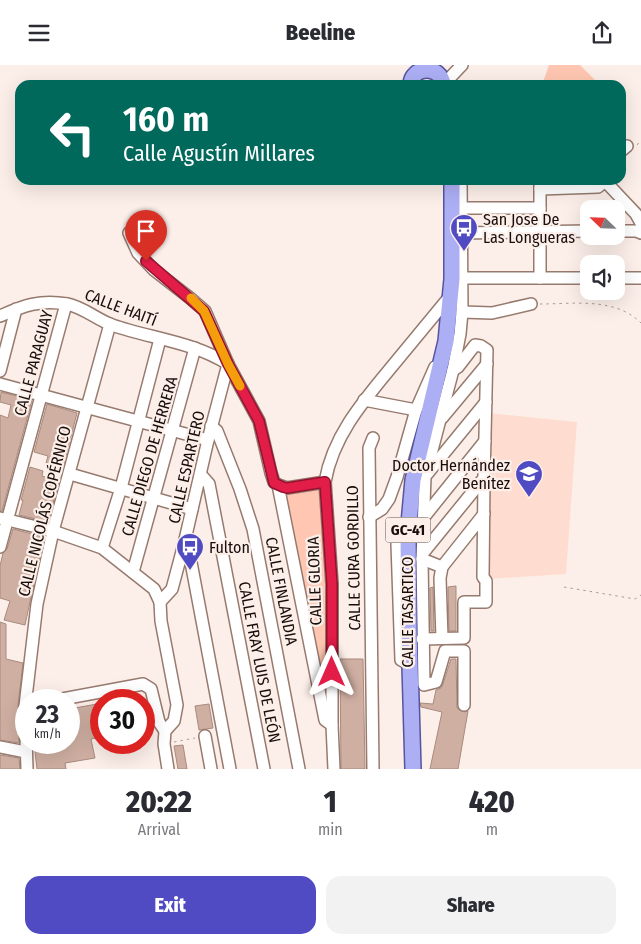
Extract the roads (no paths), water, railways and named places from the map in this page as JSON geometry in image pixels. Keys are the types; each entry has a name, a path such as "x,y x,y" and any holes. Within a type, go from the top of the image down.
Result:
{"main road":[{"path":"411,80 416,67 428,66 440,67 442,80"},
{"name":"GC-41","path":"413,769 408,534 413,481 446,341 451,295 457,278 452,185"}],"street":[{"path":"448,80 462,65"},
{"name":"CALLE TASARTICO","path":"461,185 461,233 457,278 462,312 453,370 425,477 422,556 422,639 424,685 436,683 444,651 464,651 464,705"},
{"path":"540,185 540,279"},
{"path":"559,185 598,187 600,185"},
{"path":"608,185 636,214 641,223"},
{"path":"460,208 540,208"},
{"path":"461,233 580,231"},
{"path":"625,231 641,233"},
{"path":"129,233 138,253 154,270 204,311 228,364 259,421 274,483 287,488 325,482"},
{"path":"457,278 580,278"},
{"path":"625,278 641,278"},
{"name":"CALLE GLORIA","path":"334,769 332,725 332,584 325,482 328,466 347,423 364,399 451,295"},
{"name":"CALLE HAITÍ","path":"0,316 33,303 66,304 84,310 110,324 195,348 216,356 228,364"},
{"name":"CALLE PARAGUAY","path":"0,547 4,519 66,304"},
{"path":"462,312 492,313 531,304"},
{"path":"0,371 16,309"},
{"name":"CALLE NICOLÁS COPÉRNICO","path":"28,689 37,604 53,531 70,475 86,408 110,324"},
{"path":"102,548 121,488 160,339"},
{"path":"368,517 382,509 389,499 416,410 446,341"},
{"path":"422,639 464,638 464,602 486,602 486,581 484,577 484,478 487,350 482,346 475,345 458,367 453,370"},
{"name":"CALLE DIEGO DE HERRERA","path":"133,572 195,348"},
{"name":"CALLE ESPARTERO","path":"160,602 172,589 228,364"},
{"path":"439,421 487,364"},
{"path":"0,384 208,440"},
{"path":"364,399 416,410"},
{"path":"425,477 486,402"},
{"name":"CALLE FINLANDIA","path":"212,426 217,431 240,489 253,529 299,769"},
{"name":"CALLE CURA GORDILLO","path":"372,769 368,517 369,448 373,438"},
{"path":"424,517 485,441"},
{"path":"70,475 192,509"},
{"name":"CALLE FRAY LUIS DE LEÓN","path":"201,475 209,484 264,769"},
{"path":"442,567 422,556 484,478"},
{"path":"278,485 325,719 332,725"},
{"path":"442,639 440,578 442,567 484,514"},
{"path":"4,519 53,531 102,548 154,589 160,602 161,621 177,705 174,721 165,731 164,744 168,769"},
{"path":"184,544 190,557 230,769"},
{"path":"80,696 143,684 151,689 159,722 165,731"},
{"path":"205,737 211,769"},
{"path":"0,747 15,750"},
{"name":"CALLE NICOLÁS COPÉRNICO","path":"26,754 27,769"}],"place":[{"name":"San Jose De Las Longueras","path":"464,252"},
{"name":"Doctor Hernández Benítez","path":"529,498"},
{"name":"Fulton","path":"190,571"}]}
